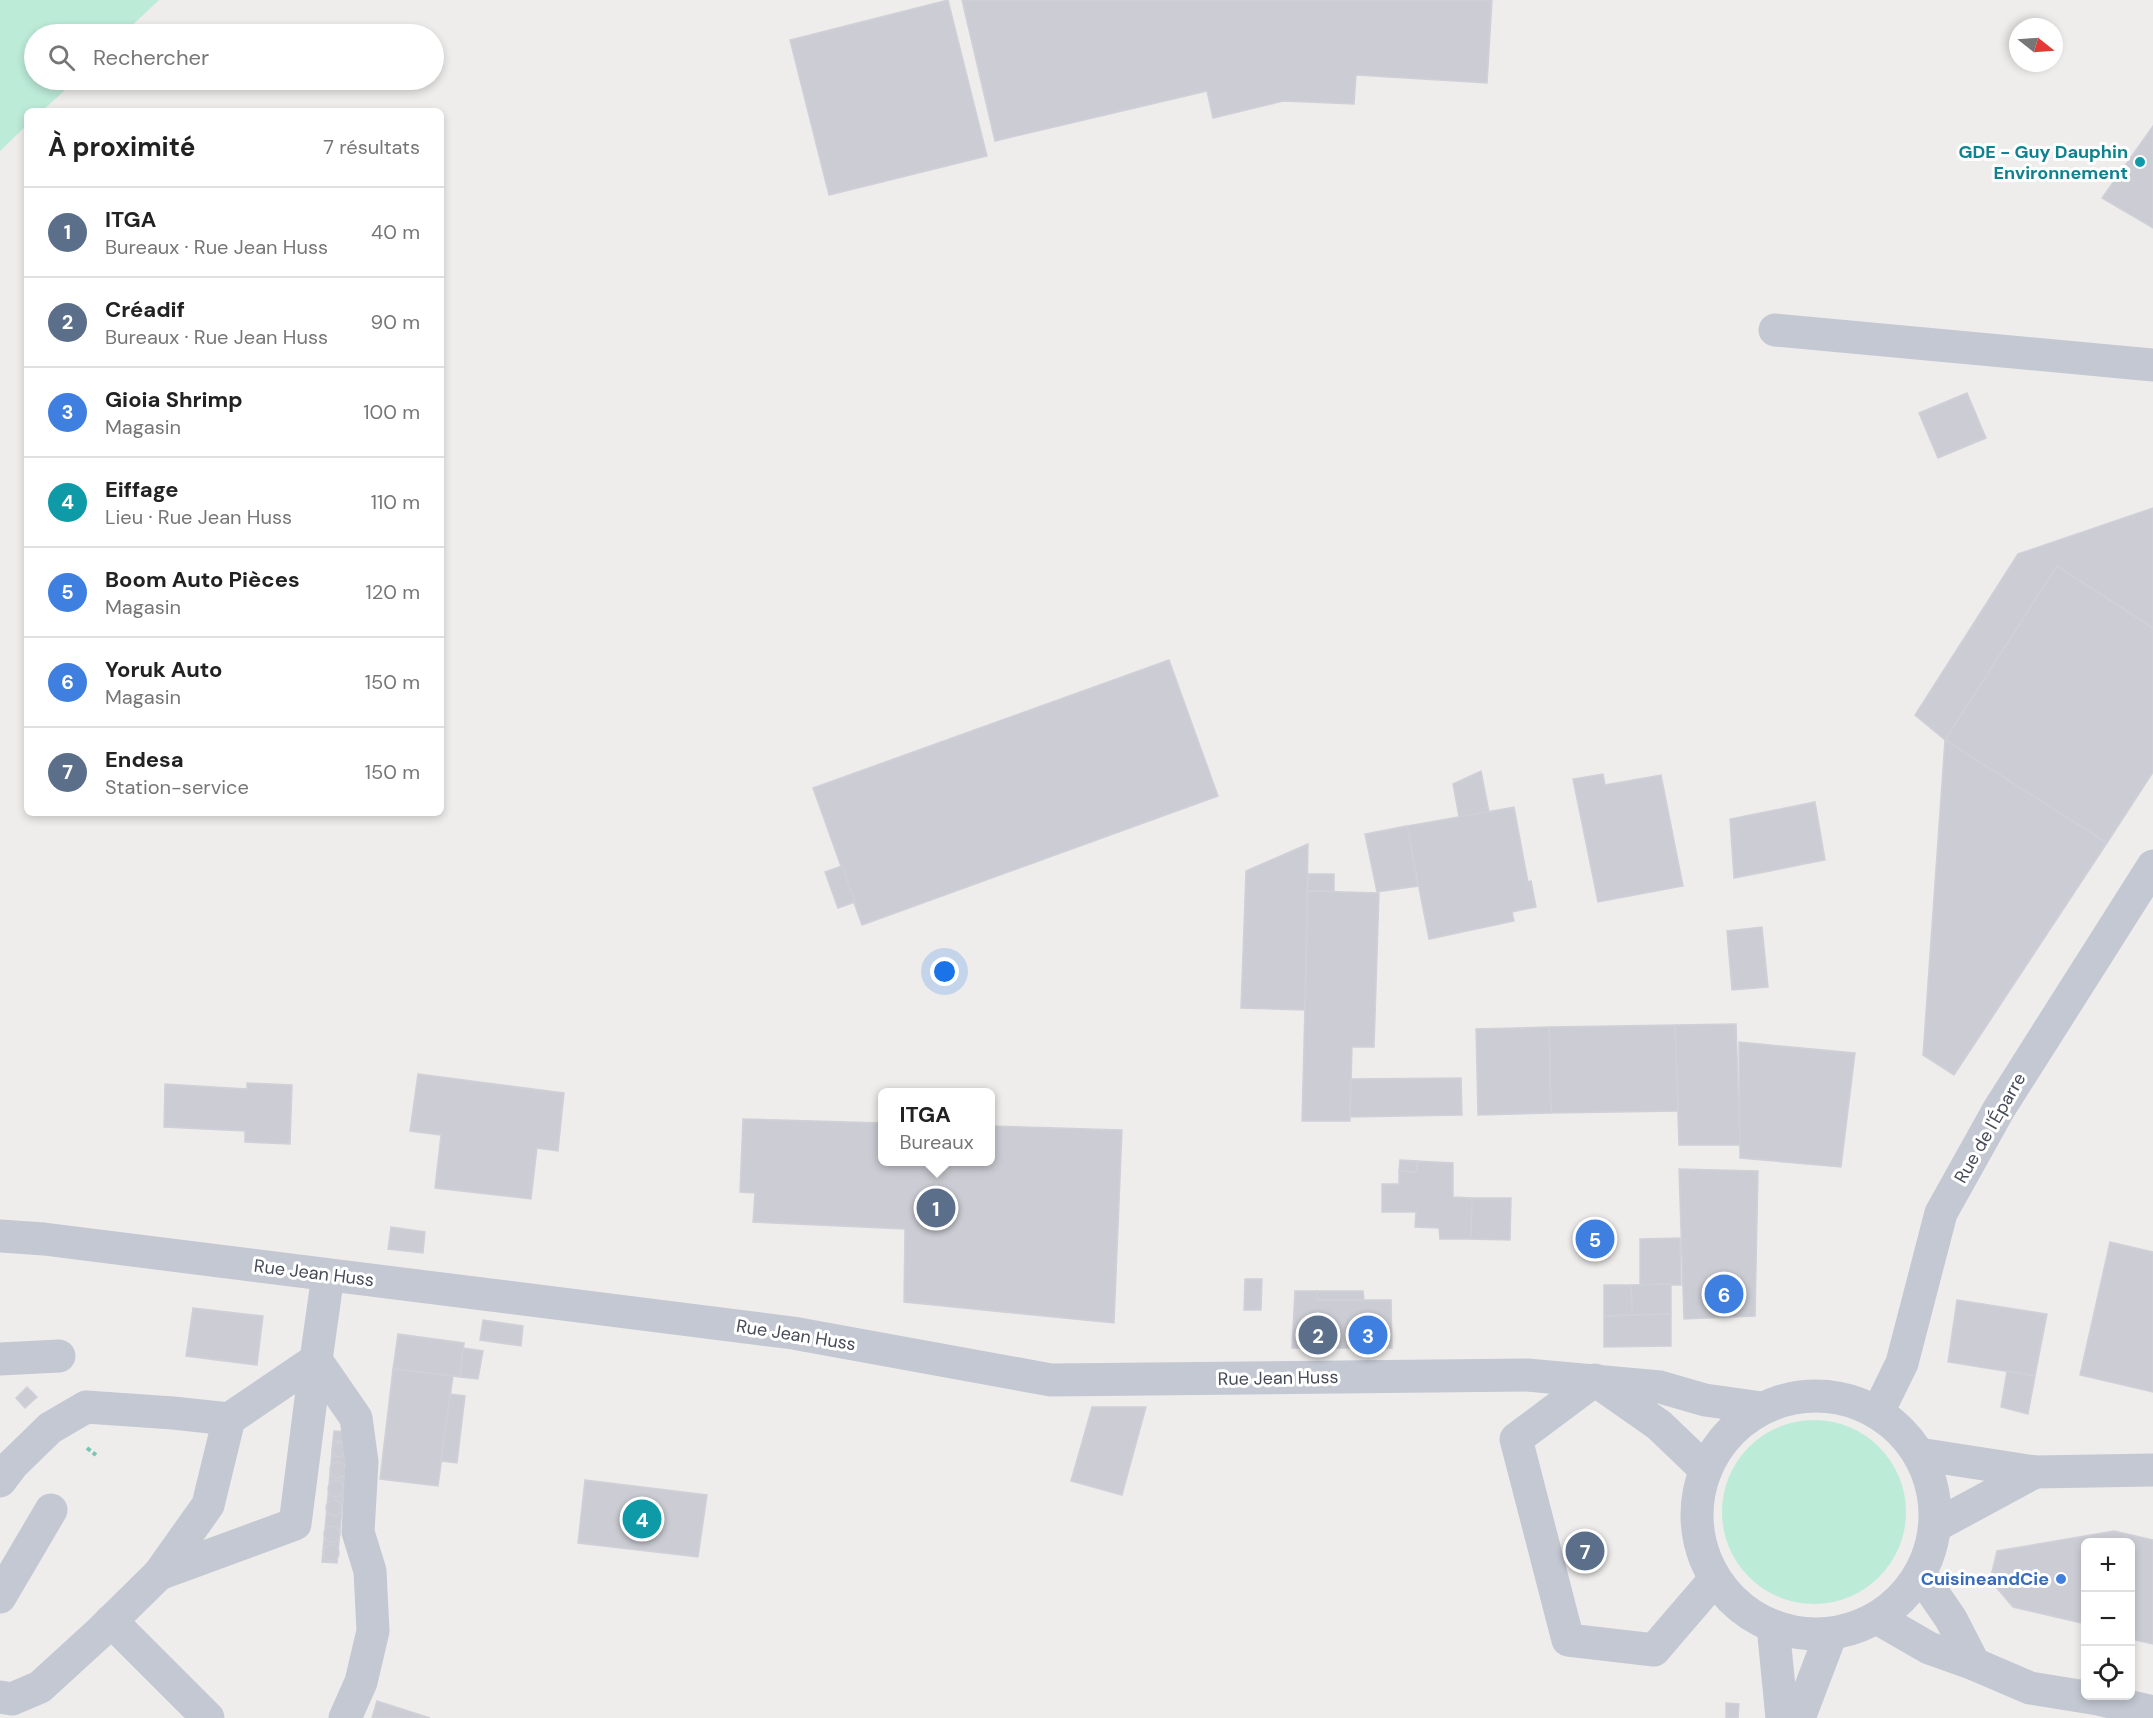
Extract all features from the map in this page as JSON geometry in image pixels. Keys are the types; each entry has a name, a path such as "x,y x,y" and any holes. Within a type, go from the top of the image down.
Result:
{"street":[{"path":"1775,330 2153,365"},
{"name":"Rue de l'Éparre","path":"1878,1412 1902,1363 1941,1213 1999,1109 2153,866"},
{"name":"Rue Jean Huss","path":"0,1236 56,1241 793,1333 1051,1380 1527,1375 1660,1387 1705,1400 1762,1408"},
{"path":"159,1574 295,1524 328,1275"},
{"path":"0,1359 59,1356"},
{"path":"0,1482 13,1464 50,1428 86,1407 229,1419 316,1360"},
{"path":"316,1360 356,1418 362,1462 358,1532 370,1571 373,1631 361,1682 345,1718"},
{"path":"1706,1470 1659,1425 1595,1380 1516,1439 1568,1640 1654,1650 1715,1579"},
{"path":"1800,1396 1840,1398 1878,1412 1901,1430 1919,1454 1933,1489 1935,1526 1930,1551 1920,1574 1901,1598 1877,1618 1855,1628 1831,1634 1801,1634 1773,1626 1740,1608 1715,1579 1701,1544 1698,1507 1706,1470 1720,1445 1739,1424 1762,1408 1800,1396"},
{"path":"0,1697 12,1699 40,1687 159,1574 208,1504 229,1419"},
{"path":"1919,1454 2035,1472 2153,1470"},
{"path":"1935,1526 2035,1472"},
{"path":"0,1597 51,1510"},
{"path":"1920,1574 1951,1619 1974,1664"},
{"path":"1877,1618 1929,1648 2030,1688 2098,1699 2153,1712"},
{"path":"111,1621 208,1718"},
{"path":"1773,1626 1782,1718"},
{"path":"1799,1718 1831,1634"}],"green space":[{"path":"0,0 159,0 134,24 24,24 24,90 65,90 45,108 24,108 24,128 0,151"},
{"path":"1814,1420 1849,1427 1879,1447 1899,1477 1906,1512 1899,1547 1879,1577 1849,1597 1814,1604 1779,1597 1749,1577 1729,1547 1722,1512 1729,1477 1749,1447 1779,1427"}],"building":[{"path":"948,0 987,156 829,195 790,40"},
{"path":"962,0 1492,0 1487,83 1356,75 1354,104 1283,101 1213,118 1207,91 995,141"},
{"name":"GDE - Guy Dauphin Environnement","path":"2153,126 2153,228 2102,198"},
{"path":"1967,393 1986,438 1938,458 1919,413"},
{"path":"2153,508 2153,628 2057,566 1945,740 1915,715 2018,554"},
{"path":"2057,566 2153,628 2153,772 2107,843 1945,740"},
{"path":"1169,660 1218,796 862,925 813,788"},
{"path":"1945,740 2107,843 1954,1075 1923,1055"},
{"path":"1481,771 1489,812 1459,817 1453,784"},
{"path":"1603,774 1605,785 1661,775 1683,886 1598,902 1573,779"},
{"path":"1815,802 1825,860 1734,878 1730,819"},
{"path":"1514,807 1528,882 1531,881 1536,907 1512,912 1514,921 1429,939 1407,826"},
{"path":"1407,826 1418,886 1377,892 1365,834"},
{"path":"1308,844 1305,1010 1241,1008 1246,871"},
{"path":"842,866 855,902 838,908 825,872"},
{"path":"1308,874 1334,874 1334,891 1308,891"},
{"path":"1308,891 1379,893 1374,1047 1352,1047 1350,1121 1302,1121"},
{"path":"1762,927 1768,987 1732,990 1727,931"},
{"path":"1736,1024 1740,1145 1679,1145 1675,1025"},
{"path":"1675,1025 1678,1111 1551,1113 1549,1027"},
{"path":"1549,1027 1551,1113 1478,1115 1476,1029"},
{"path":"1739,1042 1855,1053 1841,1167 1740,1158"},
{"path":"418,1074 564,1093 558,1151 537,1148 531,1199 435,1188 441,1135 410,1131"},
{"path":"1461,1078 1462,1115 1350,1117 1351,1079"},
{"path":"247,1083 292,1085 290,1144 245,1142 245,1131 164,1127 165,1084 247,1089"},
{"path":"743,1119 878,1123 878,1166 995,1166 995,1126 1122,1130 1114,1323 904,1302 905,1229 753,1222 755,1193 740,1192"},
{"path":"1400,1160 1417,1161 1417,1172 1399,1171"},
{"path":"1417,1161 1453,1163 1453,1197 1472,1198 1471,1239 1440,1239 1439,1228 1415,1227 1416,1212 1382,1212 1382,1184 1399,1184 1399,1171 1417,1172"},
{"path":"1679,1169 1758,1171 1755,1316 1684,1319"},
{"path":"1472,1198 1511,1198 1510,1240 1471,1239"},
{"path":"391,1227 425,1232 423,1253 388,1249"},
{"path":"1680,1238 1681,1285 1640,1285 1640,1239"},
{"path":"2110,1242 2153,1252 2153,1392 2080,1375"},
{"path":"1245,1279 1262,1279 1261,1310 1244,1310"},
{"path":"1671,1284 1671,1314 1632,1315 1631,1285"},
{"path":"1604,1285 1631,1285 1632,1315 1604,1316"},
{"path":"1295,1291 1317,1291 1318,1300 1391,1300 1392,1348 1292,1348"},
{"path":"1317,1291 1363,1291 1364,1300 1318,1300"},
{"path":"1957,1300 2047,1314 2035,1376 1948,1362"},
{"path":"193,1308 263,1316 257,1365 186,1356"},
{"path":"1671,1314 1671,1346 1604,1347 1604,1316"},
{"path":"483,1320 523,1326 521,1346 480,1340"},
{"path":"398,1334 464,1343 460,1377 393,1369"},
{"path":"463,1348 483,1351 478,1379 460,1377"},
{"path":"393,1369 453,1376 438,1486 380,1479"},
{"path":"2007,1371 2035,1376 2028,1414 2001,1407"},
{"path":"27,1387 37,1397 25,1408 16,1398"},
{"path":"450,1394 465,1396 457,1463 441,1461"},
{"path":"1092,1407 1146,1407 1122,1495 1071,1481"},
{"path":"334,1431 349,1432 348,1442 333,1441"},
{"path":"333,1441 348,1442 337,1563 322,1562"},
{"path":"336,1443 342,1443 346,1450 342,1457 336,1457 332,1453 332,1447"},
{"path":"338,1462 346,1470 338,1478 330,1470"},
{"path":"585,1480 707,1495 698,1557 578,1543"},
{"path":"336,1481 344,1489 336,1497 328,1489"},
{"path":"334,1500 342,1508 334,1516 326,1508"},
{"path":"332,1526 340,1534 332,1542 324,1534"},
{"path":"2114,1531 2153,1540 2153,1644 2135,1640 2135,1538 2081,1538 2081,1623 2013,1607 1990,1580 1997,1551"},
{"path":"331,1545 339,1553 331,1561 323,1553"},
{"path":"377,1701 430,1718 372,1718"},
{"path":"1726,1703 1739,1704 1738,1718 1726,1718"}],"place":[{"name":"GDE - Guy Dauphin Environnement","path":"2140,162"},
{"name":"ITGA","path":"936,1208"},
{"name":"Boom Auto Pièces","path":"1595,1239"},
{"name":"Yoruk Auto","path":"1724,1294"},
{"name":"Créadif","path":"1318,1335"},
{"name":"Gioia Shrimp","path":"1368,1335"},
{"name":"Eiffage","path":"642,1519"},
{"name":"Endesa","path":"1585,1551"},
{"name":"CuisineandCie","path":"2061,1579"}]}
